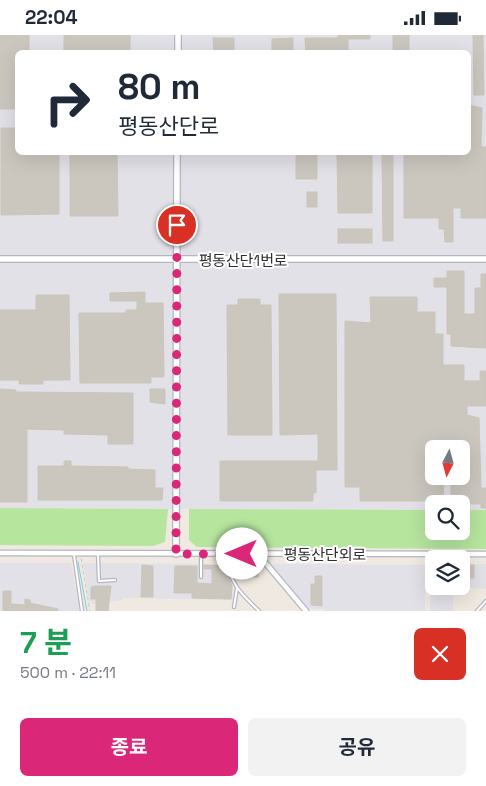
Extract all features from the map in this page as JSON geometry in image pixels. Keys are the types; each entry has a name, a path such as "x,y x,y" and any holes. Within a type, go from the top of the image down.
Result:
{"street":[{"path":"178,35 178,50"},
{"path":"176,554 177,155"},
{"name":"평동산단1번로","path":"0,259 177,261 486,259"},
{"name":"평동산단외로","path":"0,553 74,555 486,554"},
{"path":"258,554 306,611"}],"lane":[{"path":"201,554 201,577"},
{"path":"226,554 228,570 237,588 259,611"},
{"path":"74,555 82,611"},
{"path":"98,555 99,581 115,580"},
{"path":"234,607 237,588"},
{"path":"477,611 486,601"}],"path":[{"path":"81,555 90,611"}],"shaded area":[{"path":"0,35 486,35 486,510 470,510 470,495 425,495 425,510 0,508"},
{"path":"0,563 71,563 80,611 0,611"},
{"path":"83,563 223,564 233,588 233,600 123,598 122,600 92,604 89,600"},
{"path":"274,564 425,565 425,611 326,611 324,609 309,609 271,567"},
{"path":"470,564 486,564 486,589 470,588"},
{"path":"430,595 453,595 453,611 430,611"}],"green space":[{"path":"0,508 168,509 165,542 153,546 0,545"},
{"path":"189,509 425,510 425,540 470,540 470,510 486,510 486,549 197,547 189,540"}],"building":[{"path":"0,35 29,35 29,50 15,50 15,109 0,109"},
{"path":"64,35 130,35 130,50 64,50"},
{"path":"338,35 370,35 370,39 348,39 348,50 306,50 305,38 338,38"},
{"path":"393,35 409,35 409,50 393,50"},
{"path":"473,35 483,35 484,95 474,95"},
{"path":"213,38 234,38 234,50 214,50"},
{"path":"293,38 293,50 272,50 272,39"},
{"path":"471,105 482,108 481,147 486,147 486,218 461,218 461,208 453,208 453,242 445,242 444,229 439,229 439,218 404,218 404,155 471,155"},
{"path":"1,128 15,128 15,155 59,155 59,214 1,215"},
{"path":"70,155 117,155 118,216 70,216"},
{"path":"296,155 317,155 317,179 296,179"},
{"path":"337,155 372,155 372,213 338,213"},
{"path":"382,155 393,155 393,241 383,241"},
{"path":"307,192 317,192 317,207 307,207"},
{"path":"338,229 372,229 372,243 338,243"},
{"path":"447,271 464,271 464,314 475,314 475,288 481,288 481,274 486,274 486,348 451,346 451,334 447,334 447,287 434,287 434,278 447,278"},
{"path":"145,292 145,303 163,303 164,377 151,377 151,383 80,383 79,313 126,313 126,310 137,310 137,301 110,301 110,293"},
{"path":"279,294 336,294 337,470 316,470 316,493 313,493 313,501 220,501 220,461 318,461 318,434 280,435"},
{"path":"36,295 69,295 70,380 43,380 43,384 19,384 19,380 0,380 0,310 36,310"},
{"path":"370,297 417,297 417,312 435,312 435,334 443,334 443,365 464,365 464,381 480,381 480,371 486,371 486,406 467,406 467,415 479,418 481,488 486,488 486,508 481,508 481,504 470,504 470,495 451,495 451,485 470,485 470,440 425,440 425,485 444,485 443,495 425,495 425,501 360,501 360,487 345,487 345,321 371,323"},
{"path":"238,299 260,299 260,305 271,305 272,435 228,435 227,305 238,305"},
{"path":"0,389 16,390 16,392 133,393 133,444 108,444 108,435 64,434 64,430 27,429 27,502 0,502"},
{"path":"150,389 165,389 165,404 150,402"},
{"path":"64,461 71,461 71,466 128,467 128,469 155,470 155,488 163,488 162,500 38,500 38,466 64,466"},
{"path":"142,565 153,566 153,597 141,597"},
{"path":"204,565 225,566 232,586 231,599 192,598 192,593 174,593 175,566 197,566 197,583 212,584 212,569 204,569"},
{"path":"258,565 258,577 234,576 231,566"},
{"path":"470,565 474,565 474,578 470,578"},
{"path":"315,576 322,576 322,606 311,605 311,584 315,584"},
{"path":"111,586 108,611 96,611 96,599 91,599 91,587"},
{"path":"3,591 11,591 11,604 25,605 25,599 30,600 30,603 58,609 58,611 3,611"}],"waterway":[{"path":"78,562 87,611"}],"route":[{"path":"177,225 176,554 242,554"}]}
